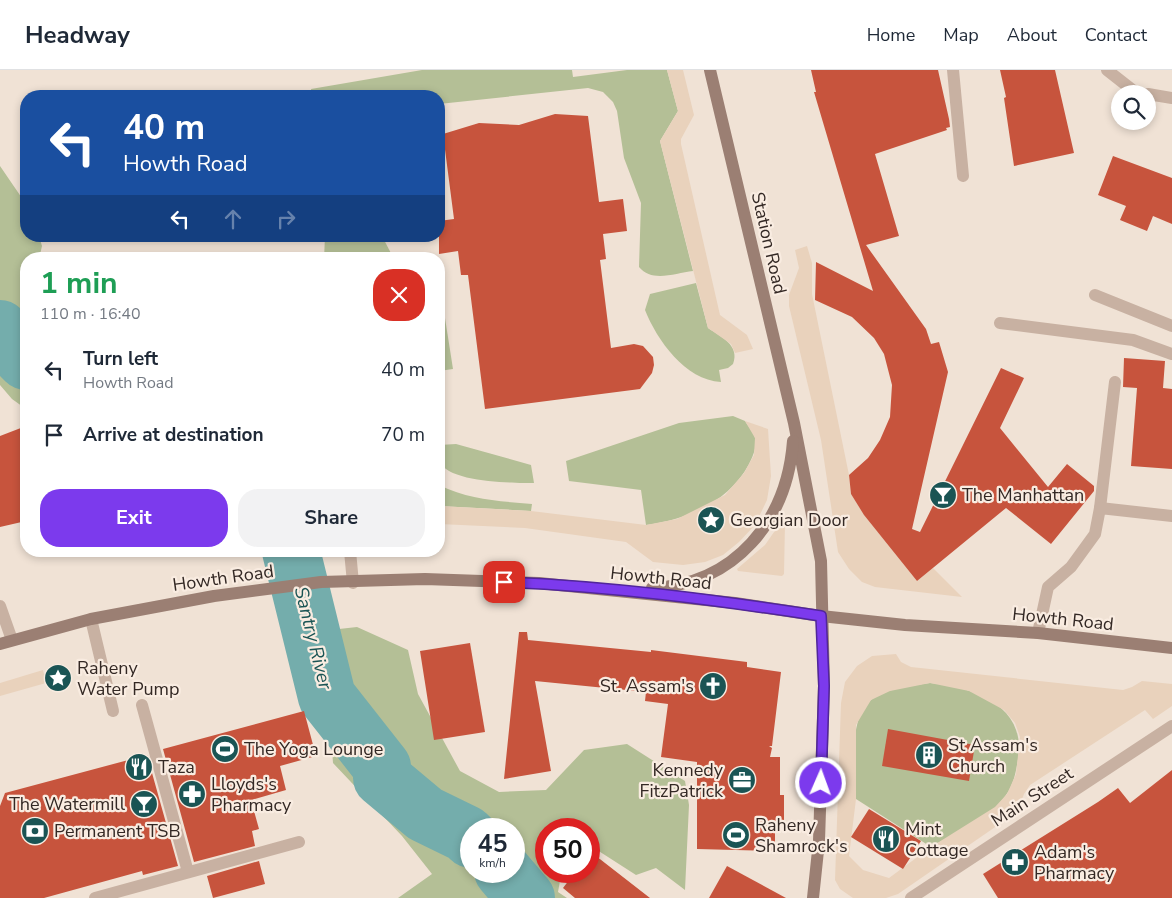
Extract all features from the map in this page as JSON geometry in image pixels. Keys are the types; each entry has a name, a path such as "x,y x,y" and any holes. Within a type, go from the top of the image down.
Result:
{"main road":[{"name":"Station Road","path":"710,70 794,423 821,561 821,616"},
{"name":"Station Road","path":"611,590 667,587 700,579 729,564 747,550 766,524 780,494 792,455 794,423"},
{"name":"Howth Road","path":"6,642 91,619 214,596 321,582 353,583 426,579 539,583 735,603 821,616 905,625 1038,632 1172,648"},
{"path":"813,898 819,841 824,686 821,616"}],"street":[{"path":"953,70 963,176"},
{"path":"1107,70 1130,85"},
{"path":"1156,95 1172,98"},
{"path":"1095,295 1172,326"},
{"path":"1000,323 1133,340 1172,354"},
{"path":"1038,632 1048,587 1071,567 1095,534 1100,508 1115,382"},
{"path":"1100,508 1172,516"},
{"path":"351,557 353,583"},
{"path":"0,606 6,642"},
{"path":"91,619 113,712"},
{"path":"142,705 188,872"},
{"name":"Main Street","path":"911,898 1172,726"},
{"path":"94,898 299,842"}],"green space":[{"path":"422,70 572,70 573,77 627,70 667,70 678,111 660,141 693,271 657,276 644,272 639,267 641,203 624,158 617,111 613,102 603,92 588,88 445,103 445,90 311,89"},
{"path":"0,166 20,195 20,242 41,242 42,246 41,252 20,252 20,405 12,399 0,385"},
{"path":"325,242 385,242 390,252 324,252"},
{"path":"696,283 708,328 728,342 734,352 733,364 728,368 719,370 721,382 708,380 684,366 657,334 645,310 650,294"},
{"path":"445,318 453,369 445,370"},
{"path":"733,416 745,421 755,438 752,458 730,489 718,499 691,514 661,523 646,525 641,490 569,481 566,461 679,423"},
{"path":"456,444 531,465 534,483 482,480 455,474 445,468 445,445"},
{"path":"445,488 473,497 532,504 531,511 445,506"},
{"path":"357,627 408,650 418,694 460,771 499,792 546,790 584,750 627,744 685,781 689,805 685,890 656,868 636,875 600,852 600,818 535,818 535,883 560,883 558,892 567,898 398,898 432,874 402,836 333,763 331,736 300,692 289,647 294,634"},
{"path":"930,683 963,689 994,702 1005,712 1014,725 1019,740 1018,759 1014,777 1009,791 999,804 982,818 931,847 856,799 854,761 854,746 859,719 864,708 871,700 891,690"}],"shaded area":[{"path":"667,70 683,70 694,115 681,139 681,144 720,315 747,335 753,349 735,353 731,344 708,328 660,141 678,111"},
{"path":"807,246 812,263 812,294 849,475 851,494 865,516 917,581 933,568 962,597 875,587 862,582 849,569 838,552 821,440 789,306 789,295 799,268 795,250"},
{"path":"745,421 768,429 771,476 767,500 755,525 739,542 723,555 705,562 683,565 653,562 626,542 525,528 445,524 445,506 531,511 646,525 677,519 725,495 744,473 754,455 755,438"},
{"path":"781,522 785,523 784,574 782,576 738,571 737,569 765,545"},
{"path":"896,654 901,662 911,667 1123,690 1142,681 1172,684 1172,706 1153,719 1145,710 1030,785 1024,794 1017,812 898,894 886,898 853,898 840,889 835,880 841,703 845,682 857,666 872,656","holes":["930,683 969,691 1004,710 1015,723 1020,737 1016,774 1007,794 995,807 931,847 889,878 863,870 849,856 856,799 856,725 871,700 890,691"]},
{"path":"43,670 46,683 0,696 0,683"}],"building":[{"path":"811,70 938,70 949,119 950,127 946,128 947,130 875,154 899,236 866,245 926,329 931,344 939,342 948,372 912,529 920,532 1001,368 1024,378 1000,428 1048,487 1067,464 1094,486 1094,491 1051,544 1006,508 917,581 864,515 851,494 849,475 868,458 880,440 890,417 892,385 884,354 874,338 852,317 815,300 816,262 873,291 814,92 816,92"},
{"path":"1000,70 1055,70 1074,153 1014,166 1004,98 1006,97"},
{"path":"555,114 588,116 599,202 623,199 627,231 603,234 606,259 600,260 611,348 634,344 643,346 653,357 652,373 640,389 485,409 468,275 461,275 458,251 439,252 439,242 445,242 445,220 454,219 445,149 445,133 479,123 519,125"},
{"path":"1113,156 1172,178 1172,224 1153,216 1147,231 1120,220 1126,206 1098,195"},
{"path":"1124,358 1165,361 1163,388 1172,389 1172,469 1131,466 1137,388 1123,387"},
{"path":"20,428 20,522 0,527 0,436"},
{"path":"519,632 527,632 528,640 651,652 651,650 747,662 747,667 781,672 772,746 769,746 772,748 770,757 780,757 780,795 784,795 784,821 775,821 775,851 697,849 697,762 661,757 668,704 645,701 646,692 535,681 551,771 504,779"},
{"path":"470,643 485,732 434,740 420,651"},
{"path":"304,711 316,756 280,766 286,790 251,800 259,829 252,831 255,846 194,862 163,749"},
{"name":"St Assam's Church","path":"888,729 975,745 969,781 882,766"},
{"path":"147,755 178,866 143,875 142,871 44,898 0,898 0,806 5,793"},
{"path":"1172,770 1172,898 998,898 983,874 1118,788 1130,803"},
{"name":"Mint Cottage","path":"869,809 921,841 903,869 851,837"},
{"path":"600,859 650,898 575,898 563,888 567,883 600,883"},
{"path":"259,861 265,884 213,898 207,876"},
{"path":"727,866 786,898 709,898"}],"waterway":[{"name":"Santry River","path":"0,329 20,355"},
{"name":"Santry River","path":"292,557 327,697 382,767 382,778 425,814 460,831"},
{"name":"Santry River","path":"513,883 526,898"}],"place":[{"name":"The Manhattan","path":"943,495"},
{"name":"Georgian Door","path":"711,520"},
{"name":"Raheny Water Pump","path":"58,678"},
{"name":"St. Assam's","path":"713,686"},
{"name":"The Yoga Lounge","path":"225,749"},
{"name":"St Assam's Church","path":"929,755"},
{"name":"Taza","path":"139,767"},
{"name":"Kennedy FitzPatrick","path":"742,780"},
{"name":"Lloyds's Pharmacy","path":"192,794"},
{"name":"The Watermill","path":"144,804"},
{"name":"Permanent TSB","path":"35,831"},
{"name":"Raheny Shamrock's","path":"736,835"},
{"name":"Mint Cottage","path":"886,839"},
{"name":"Adam's Pharmacy","path":"1015,862"}],"route":[{"path":"504,582 539,583 735,603 821,616 824,686 821,783"}]}
